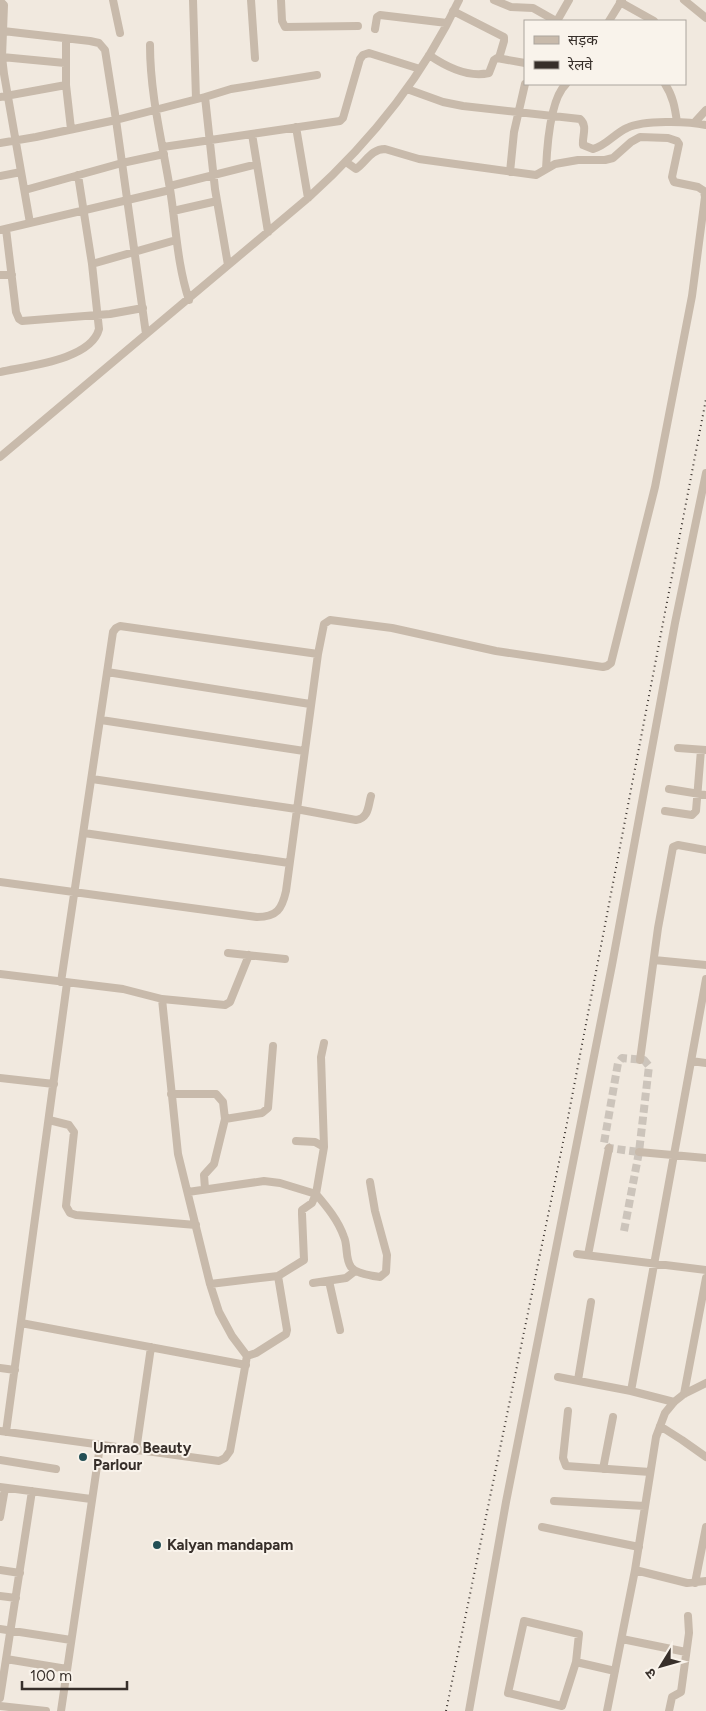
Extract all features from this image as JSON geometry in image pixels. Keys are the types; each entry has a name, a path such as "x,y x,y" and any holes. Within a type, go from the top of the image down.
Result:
{"street":[{"path":"113,0 120,32"},
{"path":"193,0 196,99"},
{"path":"252,0 255,58"},
{"path":"281,0 282,21 285,27 358,26"},
{"path":"0,456 189,300 308,198 346,162 380,125 407,89 429,55 459,0"},
{"path":"494,0 511,7 533,8 554,20"},
{"path":"557,20 569,0"},
{"path":"684,0 706,18"},
{"path":"2,1 4,96 16,140 30,223"},
{"path":"610,20 621,1 652,20"},
{"path":"429,55 452,69 486,74 490,71 495,59 498,58 504,37 453,11"},
{"path":"375,29 376,17 380,15 447,23"},
{"path":"2,35 99,43 105,50 146,334"},
{"path":"66,39 66,86 71,129"},
{"path":"150,45 150,71 155,108 170,188 182,277 189,300"},
{"path":"25,190 163,150 210,140 336,122 343,118 360,59 363,55 369,53 420,69"},
{"path":"2,57 65,63"},
{"path":"498,58 524,63"},
{"path":"0,142 116,120 155,108 232,89 317,75"},
{"path":"510,172 518,112 525,85"},
{"path":"546,169 553,116 560,91 565,85"},
{"path":"666,85 670,91 674,104 677,122"},
{"path":"4,96 66,86"},
{"path":"407,89 443,102 583,120 585,126 583,145 593,149 601,146 619,132 633,126 677,122 695,122 706,125"},
{"path":"205,97 213,175 228,265"},
{"path":"695,122 706,110"},
{"path":"296,127 308,198"},
{"path":"252,134 268,232"},
{"path":"0,882 265,917 271,916 283,904 318,654 324,624 330,620 392,628 488,650 603,667 608,666 612,659 655,487 692,296 705,194 702,189 674,182 672,177 680,144 668,138 640,137 609,160 568,161 555,164 536,175 419,160 385,149 380,149 372,154 356,169 346,162"},
{"path":"142,308 97,315 22,321 16,312 12,275 3,230 257,164"},
{"path":"0,176 21,172"},
{"path":"0,372 61,359 74,354 97,335 99,329 92,264 78,175"},
{"path":"173,211 217,201"},
{"path":"92,264 176,240"},
{"path":"0,275 12,275"},
{"path":"469,1711 506,1502 608,984 675,623 706,473"},
{"path":"162,999 178,1154 210,1284 219,1312 232,1336 247,1356 230,1451 225,1458 215,1461 3,1432 15,1370 54,1084 74,892 113,632 120,626 318,654"},
{"path":"107,672 310,704"},
{"path":"101,720 304,751"},
{"path":"665,811 694,814 696,812 703,750 678,748"},
{"path":"92,780 360,819 367,814 371,796"},
{"path":"669,789 706,795"},
{"path":"84,833 289,863"},
{"path":"640,1060 673,847 678,845 706,850"},
{"path":"228,953 285,959"},
{"path":"0,974 123,989 162,999 225,1005 230,1002 249,955"},
{"path":"654,960 706,965"},
{"path":"632,1390 706,979"},
{"path":"210,1284 278,1276 304,1260 302,1210 312,1203 316,1194 324,1147 321,1058 324,1043"},
{"path":"225,1119 262,1113 268,1108 273,1046"},
{"path":"691,1062 706,1063"},
{"path":"0,1078 54,1084"},
{"path":"172,1094 216,1094 223,1102 225,1119 214,1164 204,1175 205,1189"},
{"path":"49,1120 69,1125 74,1132 66,1206 70,1213 196,1225"},
{"path":"296,1141 315,1142 324,1147"},
{"path":"588,1255 609,1148"},
{"path":"639,1152 706,1158"},
{"path":"188,1192 264,1181 280,1182 316,1194 334,1216 345,1238 349,1262 355,1271 380,1277 386,1272 388,1265 387,1255 375,1211 370,1182"},
{"path":"577,1254 706,1270"},
{"path":"313,1283 346,1278 355,1271"},
{"path":"247,1356 286,1334 287,1330 278,1276"},
{"path":"684,1394 706,1278"},
{"path":"329,1281 340,1330"},
{"path":"578,1380 591,1302"},
{"path":"21,1323 246,1364"},
{"path":"136,1451 151,1347"},
{"path":"0,1368 15,1370"},
{"path":"558,1377 632,1390 674,1402"},
{"path":"607,1711 635,1570 656,1437 665,1412 674,1402 684,1394 706,1383"},
{"path":"568,1411 564,1464 569,1467 650,1472"},
{"path":"602,1469 613,1418"},
{"path":"660,1426 706,1457"},
{"path":"61,1711 100,1446"},
{"path":"0,1460 56,1469"},
{"path":"0,1518 2,1487 91,1500"},
{"path":"0,1698 32,1491"},
{"path":"554,1501 645,1506"},
{"path":"542,1527 639,1547"},
{"path":"695,1582 706,1527"},
{"path":"0,1570 20,1573"},
{"path":"635,1570 687,1583 706,1581"},
{"path":"0,1596 16,1598"},
{"path":"668,1711 672,1698 681,1692 688,1633 688,1616"},
{"path":"524,1621 579,1634 576,1662 562,1706 508,1693 524,1621"},
{"path":"0,1629 71,1640"},
{"path":"622,1639 686,1652"},
{"path":"6,1659 67,1668"},
{"path":"576,1662 615,1671"},
{"path":"0,1706 46,1711"}],"tunnel":[{"path":"624,1231 639,1152 649,1066 644,1060 622,1058 618,1063 604,1143 609,1148 639,1152"}],"railway":[{"path":"446,1711 566,1128 706,399"}],"place":[{"name":"Umrao Beauty Parlour","path":"83,1457"},
{"name":"Kalyan mandapam","path":"157,1545"}]}
